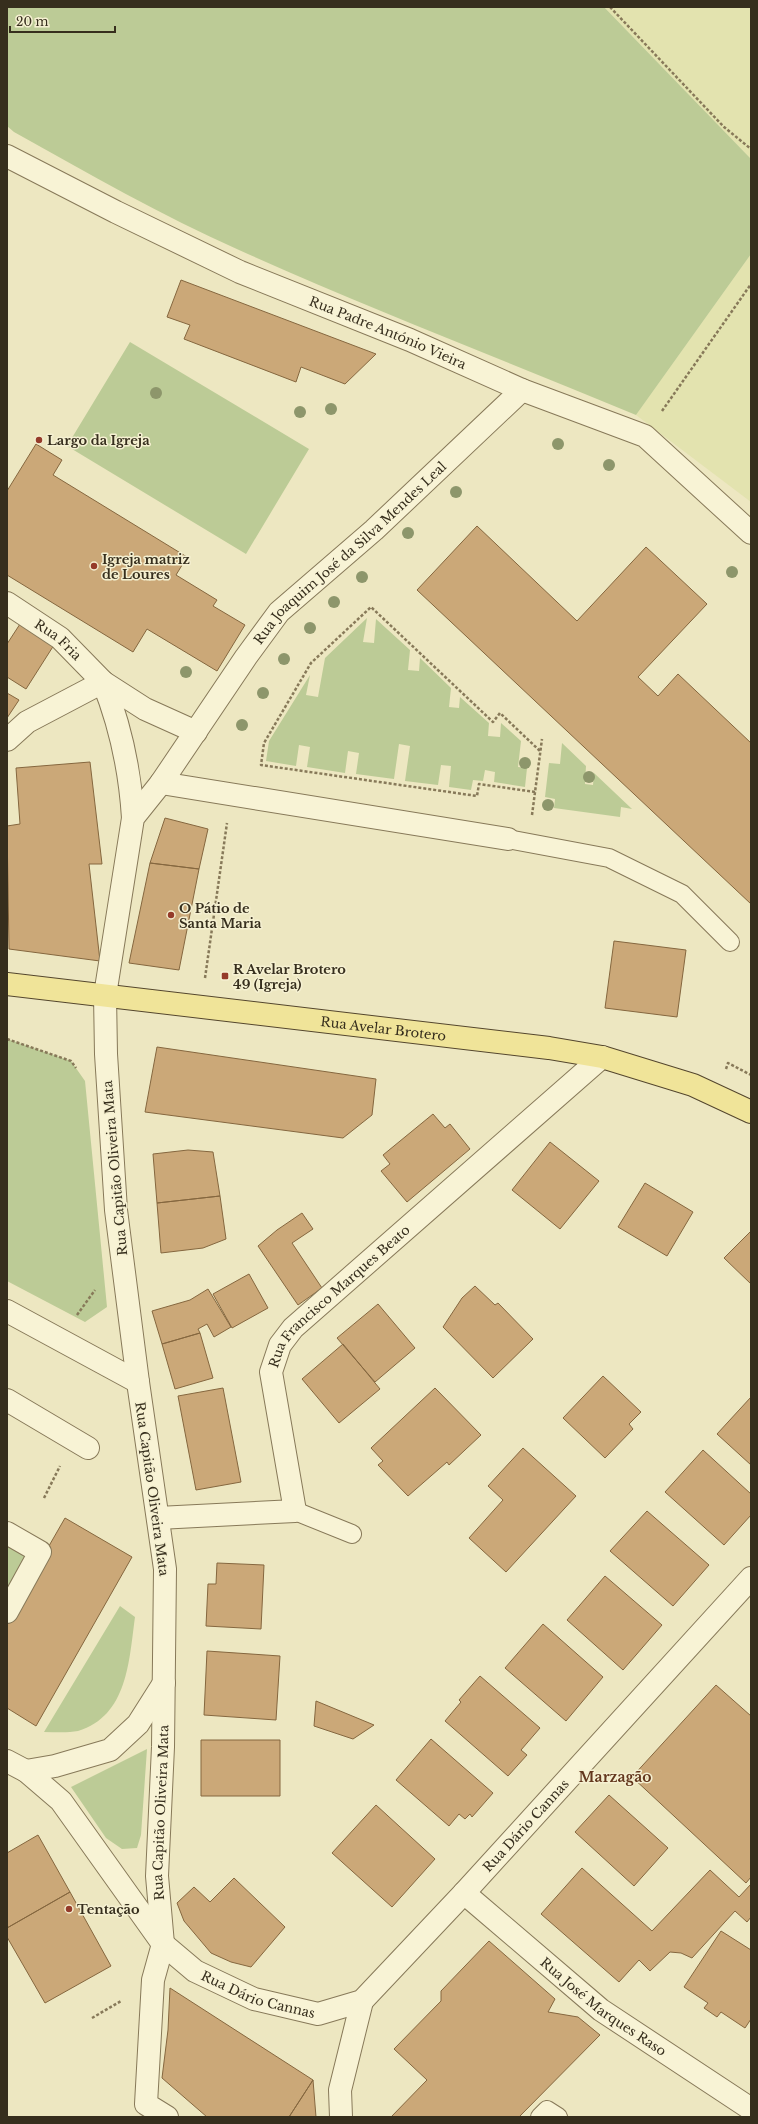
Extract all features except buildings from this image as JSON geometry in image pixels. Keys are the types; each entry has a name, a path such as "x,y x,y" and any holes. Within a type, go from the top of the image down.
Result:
{"main road":[{"name":"Rua Avelar Brotero","path":"7,984 549,1048 602,1057 693,1085 751,1112"}],"street":[{"name":"Rua Padre António Vieira","path":"7,156 116,212 240,272 410,340 522,390 645,436 751,533"},
{"name":"Rua Joaquim José da Silva Mendes Leal","path":"133,818 161,783 246,657 279,612 374,530 522,390"},
{"name":"Rua Fria","path":"7,603 60,638 104,682"},
{"path":"7,740 27,722 104,682 145,709 196,732"},
{"name":"Rua Capitão Oliveira Mata","path":"104,682 115,713 124,746 131,782 133,818 105,995 106,1054 116,1210 138,1382 165,1569 164,1747 157,1876 163,1944 153,1980 146,2104 167,2117"},
{"path":"161,783 518,842"},
{"name":"Rua Francisco Marques Beato","path":"295,1511 271,1372 280,1345 293,1328 602,1057"},
{"path":"7,1311 138,1382"},
{"path":"7,1400 80,1444"},
{"path":"158,1518 295,1511"},
{"path":"7,1533 40,1552 7,1612"},
{"name":"Rua Dário Cannas","path":"341,2117 340,2090 362,2001 464,1893 751,1578"},
{"path":"26,1771 55,1766 110,1750 138,1724 164,1683"},
{"name":"Rua Dário Cannas","path":"7,1761 26,1771 61,1801 163,1944 195,1971 254,1999 318,2014 362,2001"},
{"name":"Rua José Marques Raso","path":"464,1893 601,2010 751,2109"}],"lane":[{"path":"518,842 609,858 616,861 682,894 730,942"},
{"path":"295,1511 352,1534"},
{"path":"540,2117 548,2110 558,2117"}],"path":[{"path":"610,7 724,127 751,149"},
{"path":"645,436 751,284"},
{"path":"535,792 479,784 477,796 261,765 264,743 311,663 370,607 493,722 500,713 540,751"},
{"path":"518,842 535,792 542,739"},
{"path":"207,962 231,795"},
{"path":"75,1317 96,1288"},
{"path":"44,1498 80,1444"},
{"path":"92,2018 123,2000"}],"green space":[{"path":"7,7 604,7 751,159 751,254 636,415 387,314 210,237 153,209 14,132 7,126"},
{"path":"604,7 751,7 751,159"},
{"path":"751,254 751,502 636,415"},
{"path":"130,342 309,449 246,554 67,446"},
{"path":"367,618 363,642 374,643 376,619 410,650 408,670 419,671 420,658 451,688 449,707 459,708 460,697 489,723 488,736 500,737 501,723 521,741 518,767 527,768 525,787 494,782 495,772 485,770 483,781 473,780 471,790 449,787 451,766 441,765 438,785 405,781 410,746 399,744 394,779 356,774 359,753 348,751 345,773 307,767 310,747 299,745 296,766 266,761 269,741 310,675 306,695 318,697 325,658"},
{"path":"562,743 586,766 585,784 593,785 594,773 632,809 621,807 620,817 554,808 555,799 545,797 549,763 560,764"},
{"path":"7,1039 71,1061 85,1081 107,1307 85,1322 7,1281"},
{"path":"7,1538 37,1555 7,1606"},
{"path":"120,1606 135,1617 128,1668 116,1700 107,1713 95,1724 78,1731 44,1732"},
{"path":"147,1749 141,1835 137,1848 122,1849 106,1838 71,1787"}],"place":[{"name":"Largo da Igreja","path":"39,440"},
{"name":"Igreja matriz de Loures","path":"94,566"},
{"name":"O Pátio de Santa Maria","path":"171,915"},
{"name":"R Avelar Brotero 49 (Igreja)","path":"225,976"},
{"name":"Tentação","path":"69,1909"}],"district":[{"name":"Marzagão","path":"615,1777"}]}
